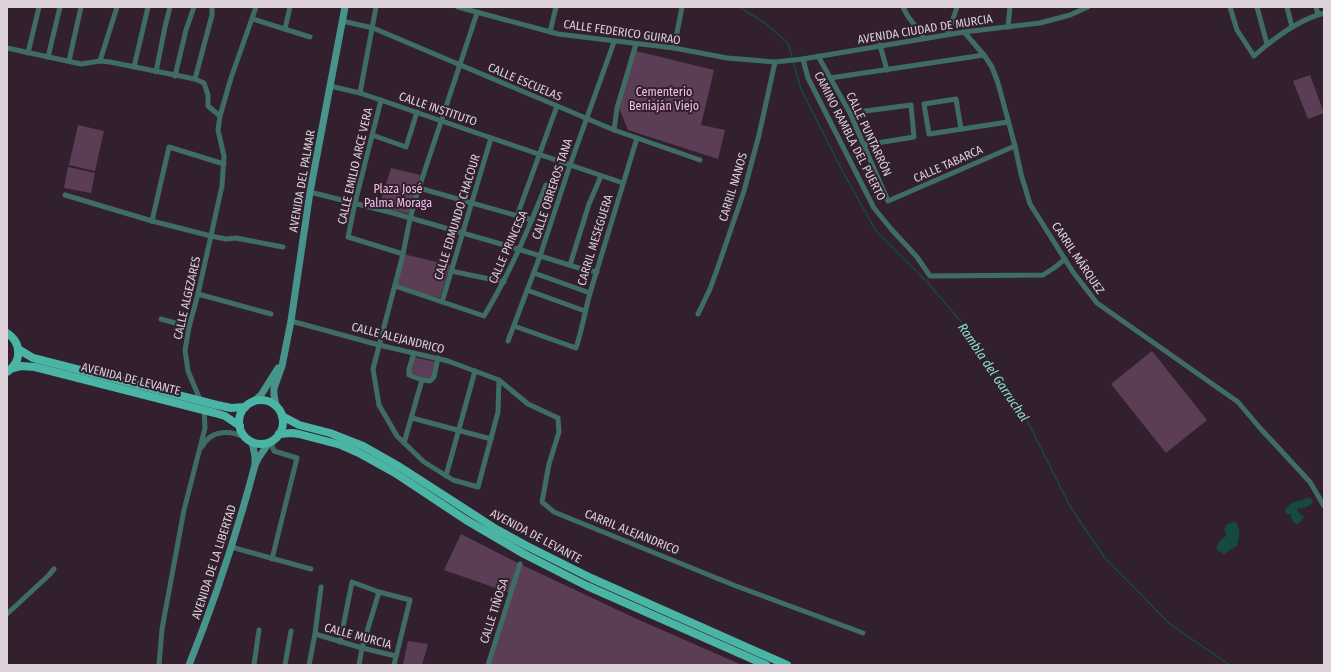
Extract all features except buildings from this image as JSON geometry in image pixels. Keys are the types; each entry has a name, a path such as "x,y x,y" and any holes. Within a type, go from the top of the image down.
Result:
{"main road":[{"name":"AVENIDA DEL PALMAR","path":"276,406 274,388 280,372 291,320 310,192 345,7"},
{"path":"7,333 16,342 18,350 18,358 10,370"},
{"name":"AVENIDA DE LEVANTE","path":"18,350 33,358 201,401 226,407 245,407"},
{"name":"AVENIDA DEL PALMAR","path":"254,401 261,395 283,358"},
{"name":"AVENIDA DE LEVANTE","path":"10,370 21,366 35,367 225,416 240,426"},
{"path":"254,401 266,401 276,406 282,416 283,425 274,439 260,444 249,440 243,435 240,426 241,414 245,407 254,401"},
{"name":"AVENIDA DE LEVANTE","path":"282,416 299,425 337,435 363,446 400,467 496,529 559,563 787,665"},
{"name":"AVENIDA DE LEVANTE","path":"274,439 292,433 299,434 341,445 359,453 395,474 466,520 530,557 594,589 766,665"},
{"name":"AVENIDA DE LA LIBERTAD","path":"189,665 231,547 255,465 259,456 274,439"},
{"name":"AVENIDA DE LA LIBERTAD","path":"249,440 256,456 255,465"}],"street":[{"path":"28,53 39,7"},
{"path":"48,57 60,7"},
{"path":"69,62 81,7"},
{"path":"100,61 117,7"},
{"path":"134,67 148,7"},
{"path":"156,72 170,7"},
{"path":"175,76 186,30 194,7"},
{"path":"195,79 212,15 212,7"},
{"name":"CALLE ALGEZARES","path":"159,665 164,619 184,510 205,428 204,410 192,382 186,361 185,350 222,186 224,156 218,130 220,116 231,78 256,7"},
{"path":"285,29 290,7"},
{"path":"360,93 376,7"},
{"name":"CALLE FEDERICO GUIRAO","path":"458,7 550,32 614,42 674,48 727,58 775,62 786,61"},
{"path":"550,32 556,7"},
{"path":"674,48 682,7"},
{"path":"903,7 924,38"},
{"path":"948,34 957,7"},
{"path":"1008,27 1010,7"},
{"name":"AVENIDA CIUDAD DE MURCIA","path":"786,61 948,34 1053,20 1078,12 1088,7"},
{"path":"1230,7 1237,30 1254,56 1267,44 1292,27 1318,14 1324,13"},
{"path":"1257,7 1267,44"},
{"path":"1286,7 1292,27"},
{"path":"1316,7 1318,14"},
{"path":"477,12 410,218 403,254 373,369 379,404 397,436 424,462 452,480 478,487 498,412 499,380"},
{"path":"253,19 310,37"},
{"name":"CALLE ESCUELAS","path":"342,21 373,28 614,130 700,160"},
{"name":"CARRIL MÁRQUEZ","path":"964,32 984,55 992,67 998,83 1030,204 1065,259 1097,303 1238,402 1310,482 1324,506"},
{"name":"CALLE OBREROS TANA","path":"508,341 534,273 586,118 614,42"},
{"path":"614,130 617,108 636,44"},
{"path":"880,46 887,70"},
{"path":"7,48 81,64 100,61 195,79 204,83 208,95 208,106 220,116"},
{"path":"830,78 984,55"},
{"name":"CALLE PUNTARRÓN","path":"818,56 850,113 888,201"},
{"name":"CAMINO RAMBLA DEL PUERTO","path":"803,59 808,78 874,208 917,257 930,276 1043,275 1065,259"},
{"name":"CARRIL NANOS","path":"698,314 718,267 744,191 759,135 775,62"},
{"name":"CALLE INSTITUTO","path":"330,86 360,93 623,183"},
{"path":"961,129 956,98 924,104 929,134 1008,122"},
{"name":"CALLE EMILIO ARCE VERA","path":"381,100 348,238 403,254"},
{"path":"850,113 911,105 914,137 864,144"},
{"path":"517,216 557,106"},
{"path":"372,135 406,147 417,112"},
{"name":"CALLE EDMUNDO CHACOUR","path":"442,302 491,138"},
{"name":"CARRIL MESEGUERA","path":"514,326 576,348 590,293 637,138"},
{"name":"CALLE TABARCA","path":"888,201 1015,146"},
{"path":"152,221 169,147 224,164"},
{"path":"570,265 589,204 600,176"},
{"name":"CALLE PRINCESA","path":"442,302 484,316 504,282 546,185"},
{"path":"419,188 532,220"},
{"path":"310,192 410,218 597,272"},
{"path":"65,195 152,221 211,236 226,239 236,238 283,247"},
{"path":"451,270 504,282"},
{"path":"534,273 590,293"},
{"path":"395,286 442,302"},
{"path":"527,290 585,311"},
{"path":"198,294 271,314"},
{"path":"161,319 189,327"},
{"name":"CALLE ALEJANDRICO","path":"291,320 379,345 438,358 499,380"},
{"path":"414,353 410,375 422,380 430,381 434,377 438,358"},
{"path":"446,476 475,371"},
{"path":"404,443 422,380"},
{"name":"CARRIL ALEJANDRICO","path":"499,380 528,404 558,418 559,432 549,464 542,502 554,512 732,584 863,633"},
{"path":"412,418 491,439"},
{"path":"200,451 206,440 217,433 231,433 249,440"},
{"path":"272,559 297,458 274,451 272,446 274,439"},
{"path":"231,547 311,569"},
{"name":"CALLE TIÑOSA","path":"488,665 520,564"},
{"path":"7,614 54,569"},
{"path":"340,642 352,582 379,592 410,600 394,665"},
{"path":"310,665 321,587"},
{"path":"359,665 362,648 379,592"},
{"path":"254,665 259,630"},
{"path":"285,665 291,631"},
{"name":"CALLE MURCIA","path":"315,634 396,656"}],"green space":[{"name":"Cementerio Beniaján Viejo","path":"636,51 714,70 701,125 725,130 718,159 628,130 619,108"},
{"path":"1310,75 1324,113 1308,119 1293,81"},
{"path":"78,125 104,131 95,171 69,165"},
{"path":"68,167 95,173 91,193 64,188"},
{"name":"Plaza José Palma Moraga","path":"391,168 420,175 409,214 379,207"},
{"path":"403,254 450,265 440,298 395,286"},
{"path":"1152,351 1207,420 1166,453 1111,384"},
{"path":"413,357 437,362 430,381 409,375"},
{"path":"461,534 520,564 639,620 742,665 487,665 510,593 444,570"},
{"path":"408,641 428,644 422,665 403,665"}],"shaded area":[{"path":"1307,498 1311,498 1313,502 1308,506 1297,509 1298,512 1304,517 1298,524 1294,523 1291,518 1291,514 1287,514 1285,511 1289,505"},
{"path":"1236,522 1239,528 1237,546 1224,554 1217,550 1218,543 1226,536 1224,530 1226,525"}],"waterway":[{"name":"Rambla del Garruchal","path":"739,7 765,23 788,43 801,89 843,172 876,231 928,283 970,332 1021,408 1071,508 1105,558 1171,625 1230,665"}]}
